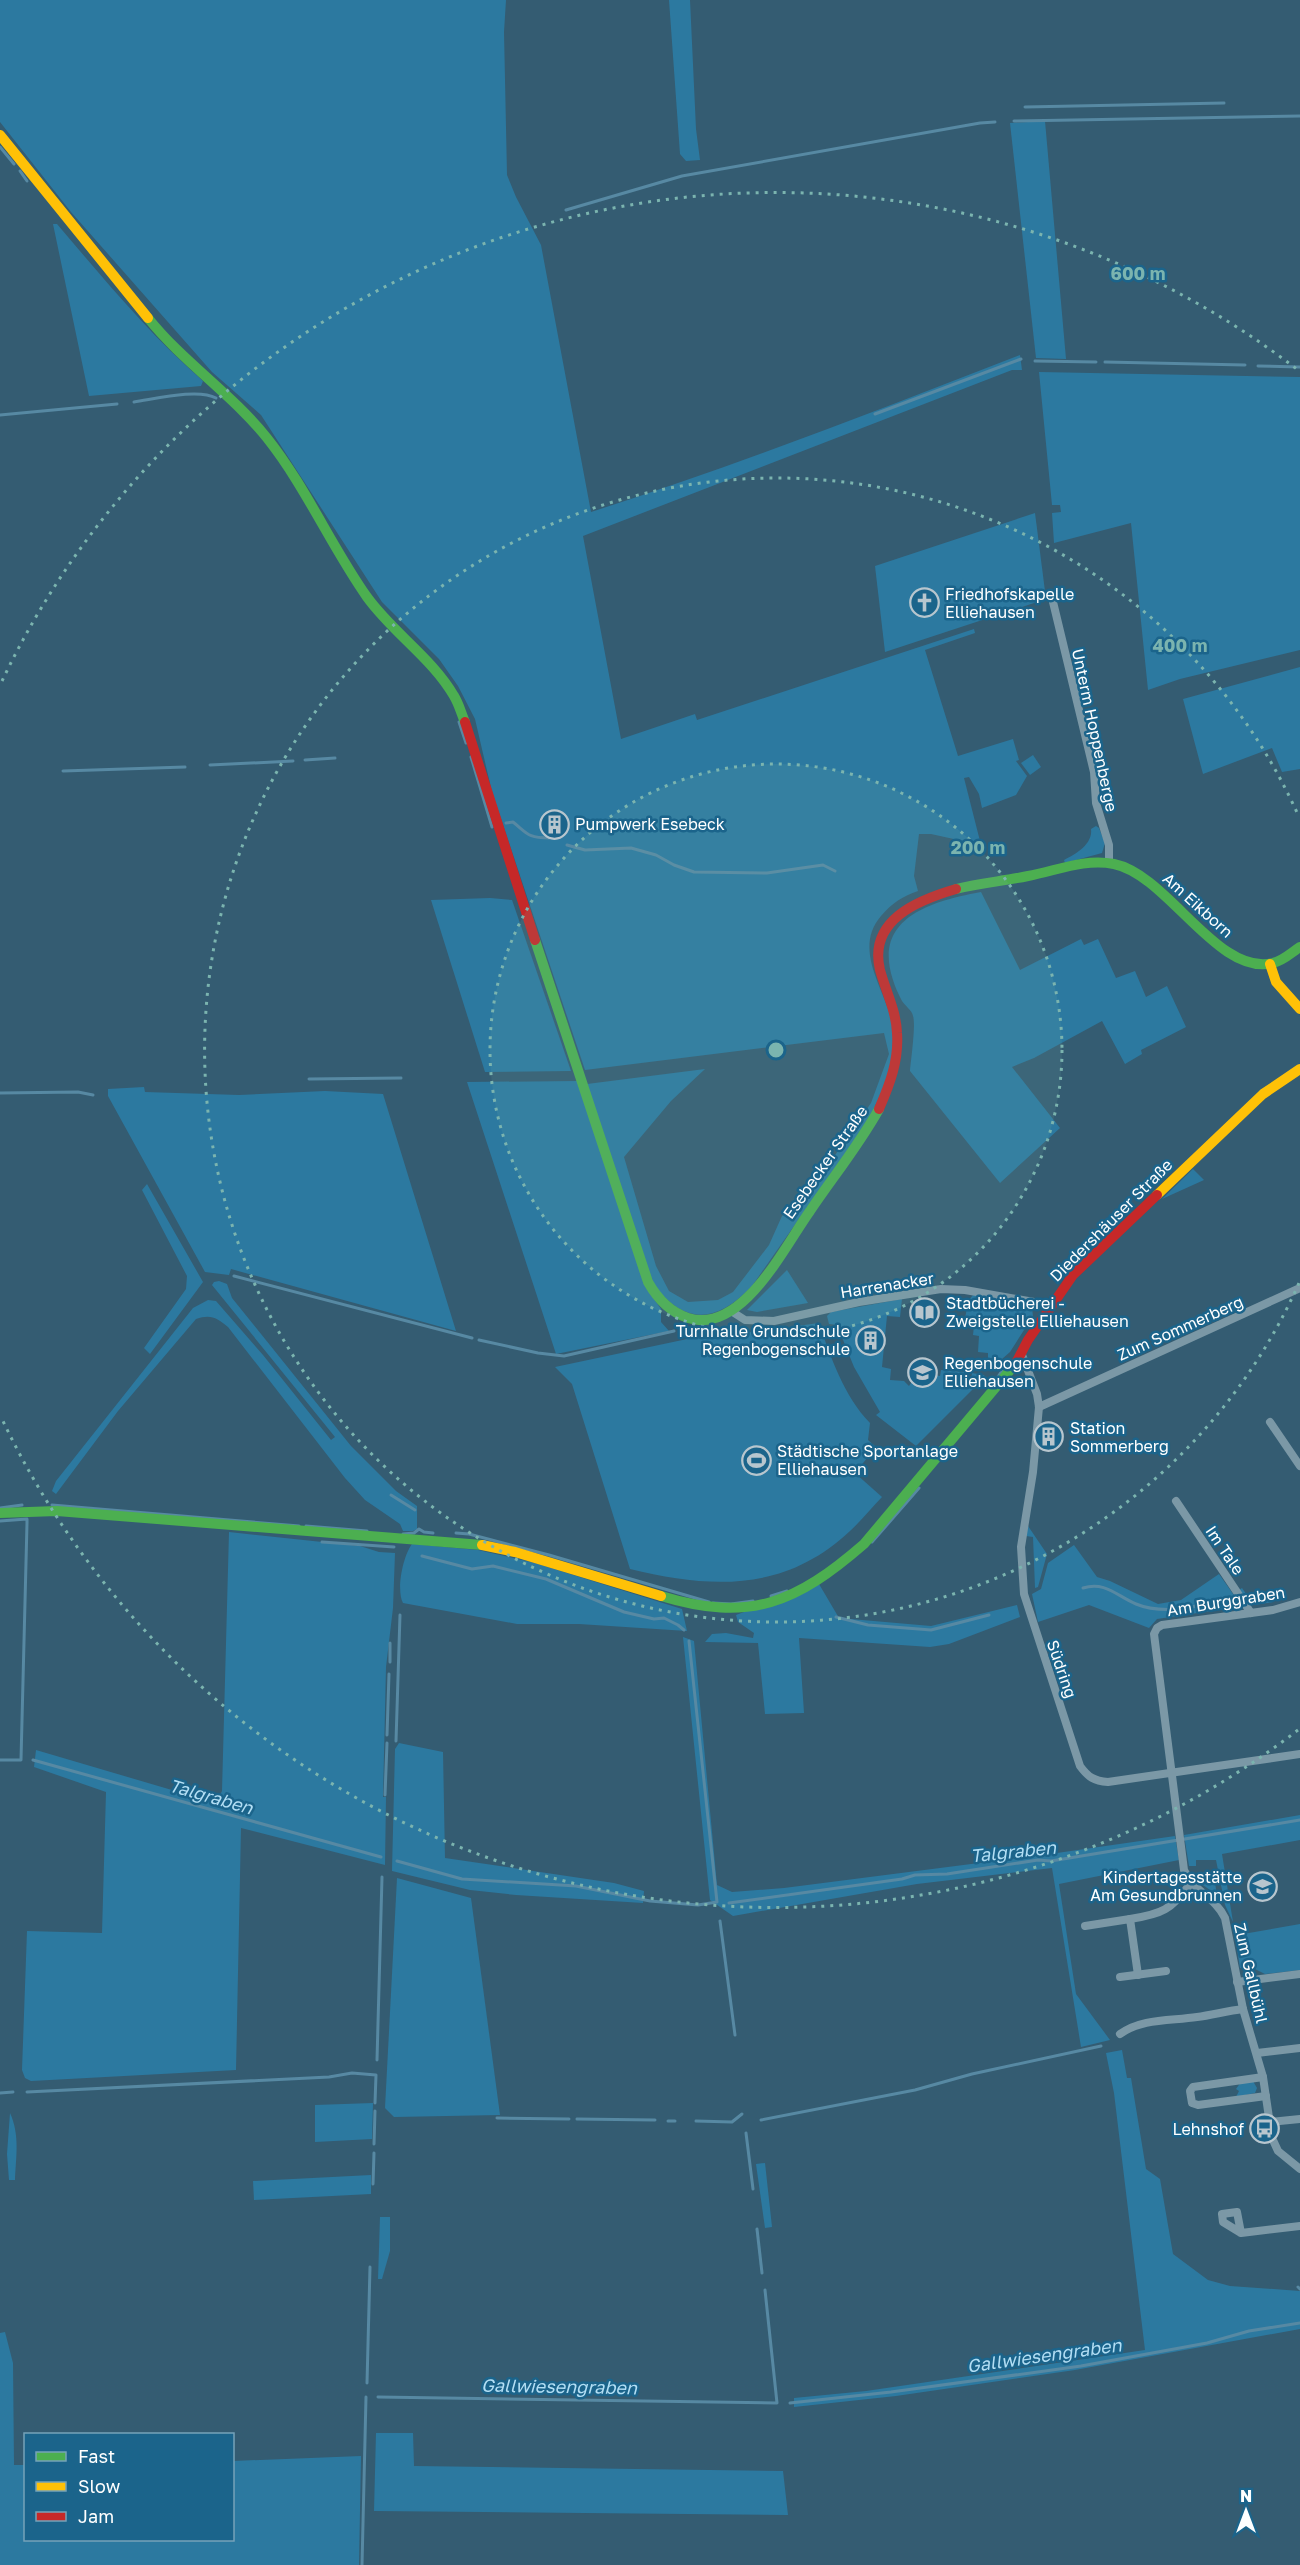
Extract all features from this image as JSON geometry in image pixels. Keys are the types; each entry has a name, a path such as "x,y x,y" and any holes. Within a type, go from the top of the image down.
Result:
{"street":[{"path":"0,135 164,338 235,404 266,437 296,480 367,597 391,626 434,668 451,692 475,748 519,890 648,1282 656,1298 665,1306 693,1319 714,1319 731,1311"},
{"name":"Unterm Hoppenberge","path":"1053,602 1094,772 1096,803 1109,844 1109,862"},
{"name":"Esebecker Straße","path":"731,1311 744,1302 764,1277 870,1125 887,1092 896,1060 899,1037 896,1016 879,962 880,940 888,925 912,905 957,888 1030,876 1068,866 1109,862"},
{"name":"Am Eikborn","path":"1109,862 1127,867 1146,878 1218,947 1248,961 1270,964"},
{"path":"1300,947 1270,964 1276,982 1300,1009"},
{"name":"Diedershäuser Straße","path":"0,1513 57,1511 337,1535 470,1542 515,1552 689,1605 727,1610 758,1606 784,1598 818,1581 864,1544 1022,1355 1028,1340 1051,1305 1085,1262 1263,1094 1300,1069"},
{"name":"Zum Sommerberg","path":"1039,1407 1300,1288"},
{"name":"Harrenacker","path":"731,1311 745,1320 774,1321 821,1310 941,1289 965,1290 1051,1305"},
{"name":"Südring","path":"1022,1355 1037,1394 1039,1407 1033,1472 1021,1547 1024,1594 1080,1766 1088,1777 1096,1782 1108,1782 1300,1754"},
{"path":"1270,1422 1300,1466"},
{"name":"Im Tale","path":"1176,1501 1251,1613"},
{"name":"Am Burggraben","path":"1171,1773 1154,1634 1157,1628 1162,1625 1273,1610 1300,1602"},
{"path":"1085,1926 1154,1915 1170,1907 1191,1883 1184,1870 1171,1773"},
{"name":"Zum Gallbühl","path":"1191,1883 1219,1906 1229,1937 1243,2009 1263,2076 1269,2122 1278,2151 1300,2169"},
{"path":"1130,1919 1138,1975"},
{"path":"1120,1977 1166,1971"},
{"path":"1237,1982 1300,1974"},
{"path":"1120,2034 1132,2026 1145,2022 1197,2017 1243,2009"},
{"path":"1257,2053 1300,2048"},
{"path":"1263,2076 1193,2086 1190,2091 1192,2103 1198,2105 1266,2096"},
{"path":"1269,2122 1300,2119"},
{"path":"1241,2234 1300,2226"}],"shaded area":[{"path":"0,0 506,0 504,32 507,175 541,245 591,512 753,457 1020,355 1022,370 1012,370 583,536 621,739 695,714 697,720 974,629 975,633 925,650 958,756 1013,739 1019,760 1016,761 1027,776 1016,795 982,808 979,794 969,777 964,778 981,845 931,834 919,834 914,876 918,891 898,900 881,916 872,931 869,947 871,963 893,1029 894,1045 885,1084 857,1137 752,1286 726,1307 714,1313 701,1315 689,1313 665,1298 653,1284 587,1084 705,1069 671,1101 624,1157 656,1266 669,1291 688,1302 718,1300 733,1292 769,1245 782,1216 811,1190 871,1103 889,1054 884,1033 585,1070 492,792 475,719 458,686 439,659 382,602 261,415 212,372 71,212 0,122"},
{"path":"669,0 690,0 696,129 700,160 686,161 680,154"},
{"path":"1045,121 1066,359 1036,358 1010,123"},
{"path":"53,224 57,224 145,325 203,381 201,386 89,396"},
{"path":"1039,372 1300,377 1300,650 1180,679 1148,690 1131,523 1054,543 1052,513 1061,512 1060,505 1052,505"},
{"path":"1035,513 1046,599 885,652 875,566"},
{"path":"1300,667 1300,769 1282,772 1272,748 1203,774 1183,699"},
{"path":"1033,755 1041,767 1030,775 1021,763"},
{"path":"1096,826 1105,843 1102,853 1065,863 1064,860 1086,844 1091,829"},
{"path":"981,892 1020,970 1081,939 1084,945 1098,939 1116,978 1135,971 1146,997 1167,986 1186,1027 1141,1050 1142,1054 1125,1064 1102,1021 1034,1058 1012,1067 1060,1128 1000,1183 910,1071 914,1020 896,988 889,959 891,941 899,927 911,916 944,901"},
{"path":"490,898 512,900 571,1071 485,1072 431,900"},
{"path":"578,1081 647,1289 661,1309 661,1322 669,1331 556,1354 467,1082"},
{"path":"144,1087 145,1092 239,1095 325,1091 383,1094 456,1331 231,1269 229,1275 205,1272 108,1096 108,1089"},
{"path":"1193,1169 1204,1180 1162,1199"},
{"path":"147,1184 203,1282 150,1354 144,1348 186,1289 187,1276 142,1190"},
{"path":"787,1270 808,1303 757,1312 747,1310"},
{"path":"219,1281 227,1284 232,1298 351,1446 396,1491 417,1506 417,1529 403,1531 400,1524 365,1500 345,1478 228,1327 210,1317 196,1319 118,1411 56,1494 52,1491 56,1481 193,1308 208,1300 216,1301 331,1440 335,1437 212,1285"},
{"path":"973,1295 1028,1305 1032,1308 1033,1316 1010,1352 1002,1359 988,1358 988,1353 978,1352 979,1336 973,1335 974,1326 964,1325 968,1301"},
{"path":"902,1299 900,1317 887,1316 882,1367 891,1369 890,1380 904,1381 909,1386 916,1367 934,1369 934,1375 940,1376 941,1370 965,1372 965,1379 971,1379 972,1373 985,1377 916,1446 876,1415 880,1412 854,1367 837,1325 829,1324 827,1316 831,1312"},
{"name":"Städtische Sportanlage Elliehausen","path":"819,1323 846,1389 870,1423 868,1440 876,1447 855,1473 882,1497 850,1531 825,1551 800,1565 773,1575 719,1582 660,1576 630,1569 572,1384 555,1367 725,1331 752,1332"},
{"path":"1028,1526 1047,1554 1038,1587 1035,1588 1033,1537 1026,1536"},
{"path":"229,1532 360,1546 379,1552 395,1553 393,1608 386,1667 383,1797 386,1797 385,1865 241,1828 236,2070 31,2081 25,2078 22,2070 27,1931 102,1933 106,1792 34,1767 36,1750 216,1803 222,1791"},
{"path":"412,1544 478,1550 535,1563 682,1609 687,1631 579,1624 517,1624 403,1603 400,1590 402,1573"},
{"path":"1074,1545 1097,1577 1158,1604 1181,1600 1219,1574 1238,1601 1238,1607 1157,1619 1149,1628 1089,1605 1038,1622 1032,1594 1041,1589 1048,1563"},
{"path":"819,1584 839,1618 931,1626 1017,1605 1020,1617 949,1644 930,1647 799,1638 804,1713 765,1714 758,1643 705,1642 712,1634 726,1633 753,1638 754,1633 738,1622 736,1615"},
{"path":"1242,1588 1249,1598 1271,1598 1273,1602 1254,1605 1239,1590"},
{"path":"683,1637 694,1641 717,1885 732,1892 784,1888 1175,1836 1179,1860 1059,1884 1076,1994 1110,2040 1081,2047 1052,1868 917,1884 733,1916 710,1900"},
{"path":"399,1743 443,1752 445,1858 614,1883 644,1891 643,1903 470,1890 392,1871 395,1749"},
{"path":"1300,1815 1300,1840 1222,1854 1233,1922 1225,1905 1216,1860 1196,1860 1196,1866 1189,1866 1184,1835"},
{"path":"1196,1877 1214,1877 1217,1895 1200,1883"},
{"path":"397,1878 471,1898 500,2115 394,2117 385,2108"},
{"path":"1300,1924 1300,1970 1265,1974 1251,1967 1240,1968 1236,1942 1244,1940 1243,1934"},
{"path":"1122,2050 1127,2078 1131,2078 1146,2169 1160,2179 1173,2254 1208,2280 1230,2286 1300,2291 1300,2329 1075,2370 896,2396 794,2407 794,2398 866,2391 1145,2350 1114,2093 1106,2053"},
{"path":"1253,2081 1257,2088 1255,2093 1236,2097 1239,2091 1236,2089 1241,2082"},
{"path":"373,2103 372,2139 315,2142 315,2105"},
{"path":"10,2113 16,2138 15,2180 9,2180 7,2154"},
{"path":"765,2163 772,2227 765,2228 756,2164"},
{"path":"371,2175 371,2194 254,2200 253,2181"},
{"path":"380,2217 390,2217 390,2251 382,2279 378,2279"},
{"path":"5,2332 13,2363 14,2465 24,2465 24,2541 234,2541 234,2461 361,2456 359,2565 0,2565 0,2333"},
{"path":"376,2433 413,2433 414,2466 783,2471 788,2515 374,2511"}],"waterway":[{"path":"1025,107 1224,103"},
{"path":"1014,121 1300,116"},
{"path":"566,210 682,176 995,122"},
{"path":"0,147 14,164"},
{"path":"20,171 27,181"},
{"path":"875,414 1021,359"},
{"path":"1035,361 1096,362"},
{"path":"1105,362 1245,365"},
{"path":"1258,366 1300,367"},
{"path":"134,402 188,394 208,395 216,398"},
{"path":"0,415 117,404"},
{"path":"459,722 466,743"},
{"path":"471,757 492,827"},
{"path":"305,760 335,758"},
{"path":"210,765 293,761"},
{"path":"63,771 185,767"},
{"path":"506,823 513,822 532,836 549,838"},
{"path":"567,845 585,850 631,848 656,855 694,872 767,873 823,865 835,871"},
{"path":"309,1079 401,1078"},
{"path":"0,1093 78,1092 93,1095"},
{"path":"234,1276 472,1338"},
{"path":"479,1340 538,1353 564,1356 674,1331"},
{"path":"992,1385 1002,1371"},
{"path":"872,1542 919,1488"},
{"path":"391,1495 415,1510"},
{"path":"0,1508 22,1505"},
{"path":"52,1505 299,1526"},
{"path":"0,1521 27,1519 21,1760 0,1760"},
{"path":"306,1526 367,1531"},
{"path":"403,1534 414,1533 419,1529 433,1533"},
{"path":"456,1533 469,1534 549,1555 709,1602"},
{"path":"322,1542 394,1547"},
{"path":"422,1556 472,1569 493,1566 546,1579 624,1612 654,1619 664,1618 684,1630"},
{"path":"1083,1588 1098,1586 1111,1590 1136,1604 1162,1609 1179,1609"},
{"path":"771,1596 787,1591"},
{"path":"713,1603 731,1604 753,1601"},
{"path":"1189,1608 1206,1603 1230,1603"},
{"path":"396,1741 400,1615"},
{"path":"836,1617 868,1625 931,1630 989,1615"},
{"name":"Talgraben","path":"397,1861 462,1879 576,1886 650,1901 698,1905 717,1902 689,1641"},
{"path":"390,1643 390,1662"},
{"path":"387,1735 389,1674"},
{"path":"385,1795 387,1743"},
{"name":"Talgraben","path":"33,1760 381,1857"},
{"name":"Talgraben","path":"729,1903 902,1879 915,1875 947,1874 1038,1860 1051,1861 1300,1820"},
{"path":"377,2060 382,1877"},
{"path":"720,1921 735,2035"},
{"path":"761,2120 915,2090 972,2074 1101,2046"},
{"path":"27,2092 329,2077 352,2073 376,2075 375,2103"},
{"path":"0,2093 13,2092"},
{"path":"374,2144 375,2111"},
{"path":"696,2121 732,2122 742,2114"},
{"path":"497,2118 569,2119"},
{"path":"577,2119 655,2120"},
{"path":"668,2121 675,2121"},
{"path":"746,2133 753,2189"},
{"path":"373,2184 374,2153"},
{"path":"757,2229 762,2273"},
{"name":"Gallwiesengraben","path":"367,2383 370,2267"},
{"name":"Gallwiesengraben","path":"378,2397 777,2403 765,2290"},
{"name":"Gallwiesengraben","path":"790,2403 891,2392 1081,2366 1207,2343 1249,2331 1300,2323"},
{"name":"Gallwiesengraben","path":"362,2565 366,2397"}],"traffic: fast":[{"path":"148,318 176,349 239,407 267,438 294,476 367,597 445,682 456,699 465,722"},
{"path":"956,889 1081,864 1114,864 1134,872 1154,886 1213,941 1233,955 1253,963 1273,963 1284,959 1300,947"},
{"path":"535,940 648,1282 665,1304 681,1315 708,1320 726,1314 760,1284 879,1109"},
{"path":"661,1596 721,1608 746,1607 793,1594 816,1581 864,1544 1016,1363"},
{"path":"0,1513 57,1511 482,1545"}],"traffic: slow":[{"path":"0,135 148,318"},
{"path":"1270,964 1276,982 1300,1009"},
{"path":"1157,1195 1263,1094 1300,1069"},
{"path":"482,1545 515,1552 661,1596"}],"traffic: jam":[{"path":"465,722 535,940"},
{"path":"879,1109 893,1072 897,1053 895,1017 880,970 878,953 881,938 889,925 912,906 956,889"},
{"path":"1016,1363 1028,1340 1073,1275 1157,1195"}],"place":[{"name":"Friedhofskapelle Elliehausen","path":"924,603"},
{"name":"Pumpwerk Esebeck","path":"554,824"},
{"name":"Stadtbücherei - Zweigstelle Elliehausen","path":"925,1312"},
{"name":"Turnhalle Grundschule Regenbogenschule","path":"871,1340"},
{"name":"Regenbogenschule Elliehausen","path":"923,1372"},
{"name":"Station Sommerberg","path":"1049,1437"},
{"name":"Städtische Sportanlage Elliehausen","path":"756,1460"},
{"name":"Kindertagesstätte Am Gesundbrunnen","path":"1263,1886"},
{"name":"Lehnshof","path":"1265,2129"}]}
